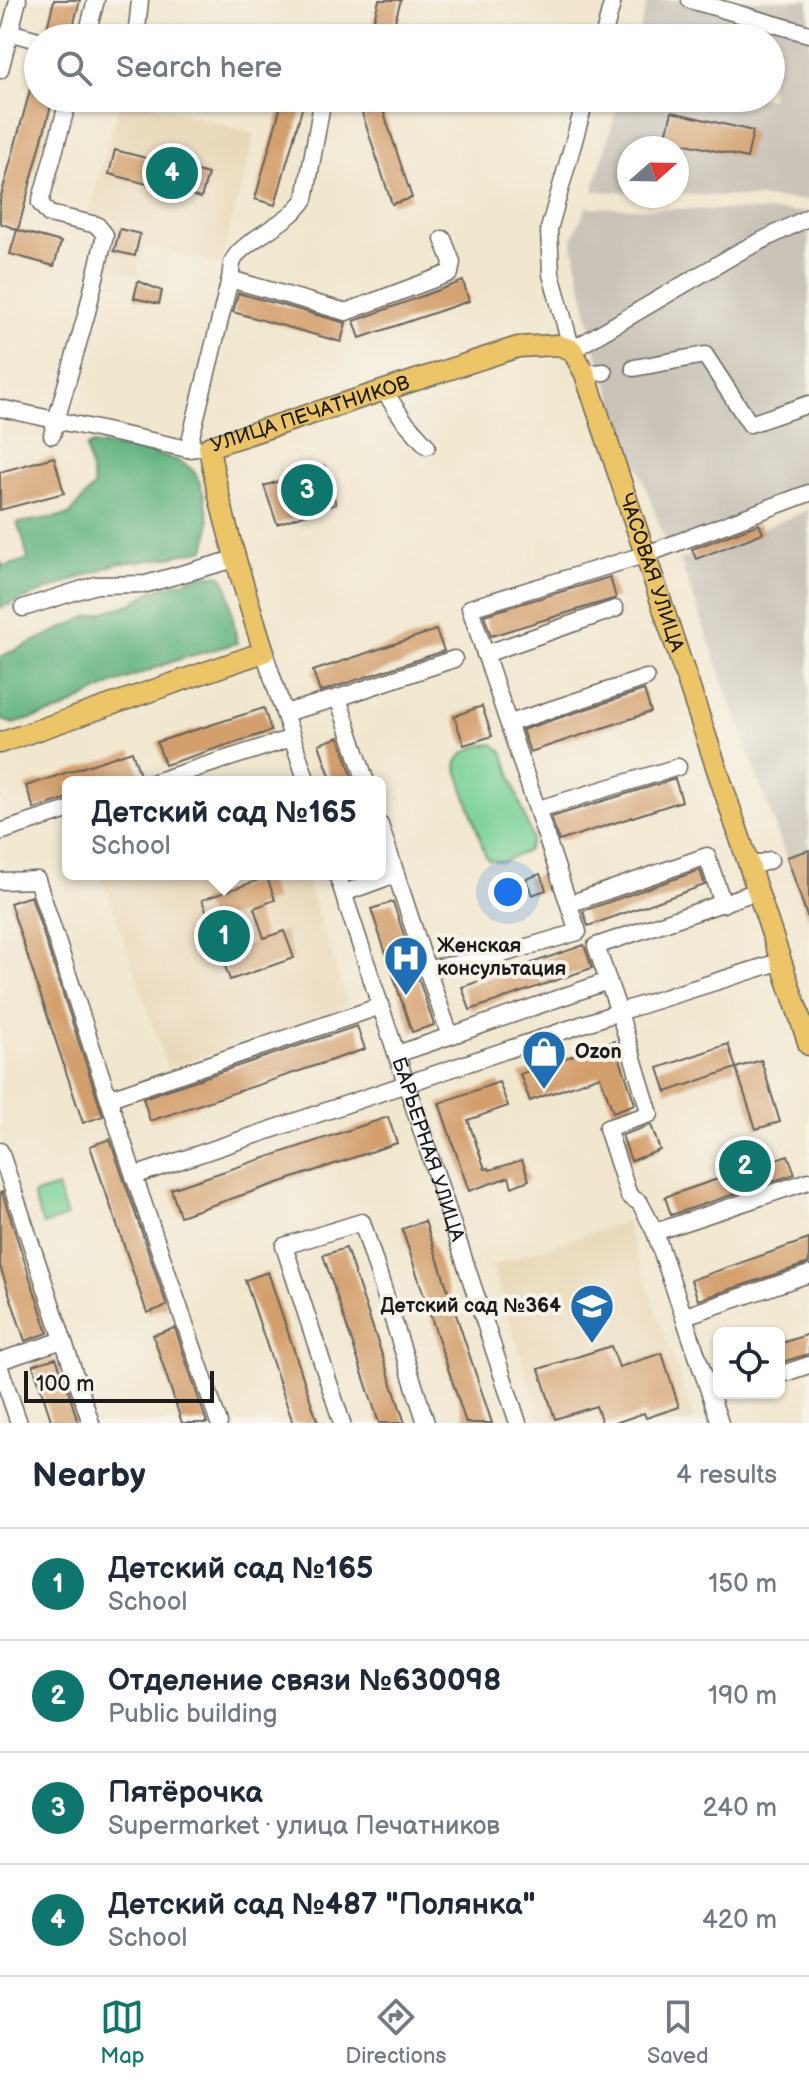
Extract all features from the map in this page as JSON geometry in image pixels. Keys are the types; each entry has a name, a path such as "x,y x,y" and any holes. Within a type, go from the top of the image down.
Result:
{"main road":[{"name":"УЛИЦА ПЕЧАТНИКОВ","path":"209,447 518,347 558,345 572,350"},
{"name":"ЧАСОВАЯ УЛИЦА","path":"572,350 595,373 647,554 760,864 758,891 782,961 803,1006 809,1045"},
{"path":"0,743 264,652 235,559 209,447"}],"street":[{"path":"0,70 18,0"},
{"path":"90,24 96,0"},
{"path":"138,24 140,0"},
{"path":"607,24 613,0"},
{"path":"690,0 774,24"},
{"path":"785,27 809,34"},
{"path":"9,32 24,36"},
{"path":"54,428 105,235 97,225 49,214 40,203 65,112"},
{"path":"188,449 233,261 239,252 296,213 305,199 321,112"},
{"name":"ЧАСОВАЯ УЛИЦА","path":"572,350 551,274 549,229 582,112"},
{"path":"572,350 739,252 809,217"},
{"path":"230,279 346,312 450,273 452,262 443,239"},
{"path":"634,368 705,355 750,424 809,404"},
{"path":"384,391 427,446"},
{"name":"УЛИЦА ПЕЧАТНИКОВ","path":"0,408 54,428 188,449 209,447"},
{"path":"427,969 479,961 578,932 470,608 647,554 809,493"},
{"path":"23,608 96,585 146,584 235,559"},
{"path":"485,654 615,609"},
{"path":"264,652 305,776"},
{"path":"284,713 454,659"},
{"path":"510,723 646,678"},
{"path":"338,698 364,776"},
{"path":"173,776 292,738"},
{"path":"538,809 678,767"},
{"path":"0,832 62,812"},
{"path":"386,843 450,1036"},
{"path":"569,904 707,856 723,904"},
{"path":"386,878 396,874"},
{"path":"0,881 37,880 219,1423"},
{"name":"БАРЬЕРНАЯ УЛИЦА","path":"339,880 518,1423"},
{"path":"344,893 380,880"},
{"path":"713,1385 655,1232 640,1203 629,1196 607,1128 650,1114 596,946 758,891"},
{"path":"134,1176 619,1012 782,961"},
{"path":"397,1054 608,981"},
{"path":"110,1098 381,1006"},
{"path":"0,1151 91,1423"},
{"path":"655,1232 809,1181"},
{"path":"342,1423 284,1246 362,1222 426,1423"},
{"path":"685,1316 809,1274"},
{"path":"0,1361 63,1340"},
{"path":"785,1373 809,1365"},
{"path":"0,1368 19,1423"},
{"path":"717,1399 720,1423"}],"shaded area":[{"path":"648,0 809,0 809,200 689,195 689,136 617,136 617,192 593,191 616,112 785,112 785,24 641,24"},
{"path":"117,112 179,112 255,134 221,265 154,248 143,249 137,276 105,265 116,221 89,212"},
{"path":"586,207 809,212 809,492 666,543 595,348 572,240"},
{"path":"809,510 809,921 680,560"},
{"path":"104,880 307,880 349,1007 167,1068"},
{"name":"Детский сад №364","path":"625,1221 695,1423 542,1423 492,1266"}],"green space":[{"path":"93,444 162,455 186,465 194,472 208,514 209,531 205,549 116,564 0,608 0,561 4,567 28,559 17,523 69,515 94,486 86,447"},
{"path":"204,575 221,575 228,587 237,643 177,660 110,685 60,711 13,724 0,719 0,657 85,618 131,604 152,591"},
{"path":"493,744 503,752 532,839 527,851 502,862 488,859 485,854 456,766 461,756 470,750"},
{"path":"57,1187 67,1217 43,1225 33,1195"}],"building":[{"path":"54,0 80,0 74,24 48,24"},
{"path":"379,0 401,0 394,24 373,24"},
{"path":"24,112 49,112 18,230 0,223 0,200"},
{"path":"279,112 301,112 275,205 255,199"},
{"path":"362,112 384,112 412,198 392,204"},
{"path":"672,112 753,131 747,158 689,145 689,136 666,136"},
{"path":"115,150 208,174 201,198 109,174"},
{"path":"120,229 140,234 135,256 114,251"},
{"path":"17,230 61,242 54,266 10,254"},
{"path":"138,281 162,291 159,304 134,298"},
{"path":"463,281 469,301 360,338 354,321"},
{"path":"238,293 346,323 341,342 233,312"},
{"path":"54,457 64,493 0,510 0,472"},
{"path":"324,466 336,504 277,524 264,486"},
{"path":"759,524 763,533 696,559 692,549"},
{"path":"610,577 616,598 491,636 484,615"},
{"path":"436,630 444,651 320,692 313,671"},
{"path":"644,690 651,712 530,752 522,730"},
{"path":"482,706 492,736 464,745 454,716"},
{"path":"264,708 271,731 165,765 157,742"},
{"path":"339,737 352,776 330,776 319,744"},
{"path":"132,751 140,775 62,776 62,800 34,809 26,786"},
{"path":"675,779 682,801 559,841 551,817"},
{"path":"809,850 809,915 807,916 787,857"},
{"path":"700,870 705,885 588,926 583,911"},
{"path":"540,874 546,890 532,895 526,879"},
{"path":"259,880 268,880 275,900 254,908 264,938 284,931 294,958 230,980 221,954 252,943 242,913 211,924 202,900"},
{"path":"31,896 103,1116 83,1123 10,903"},
{"path":"393,902 434,1025 412,1032 371,909"},
{"path":"584,945 592,968 470,1010 462,987"},
{"path":"357,1026 365,1049 150,1121 143,1098"},
{"path":"614,1041 635,1104 613,1112 600,1076 530,1101 520,1074"},
{"path":"728,1044 736,1068 666,1092 658,1068"},
{"path":"761,1060 780,1122 756,1129 736,1068"},
{"path":"499,1082 508,1106 468,1120 485,1169 522,1160 529,1180 512,1187 509,1177 469,1191 439,1103"},
{"path":"388,1117 397,1143 180,1216 171,1189"},
{"path":"651,1125 660,1150 631,1161 622,1135"},
{"path":"110,1139 167,1306 147,1313 90,1146"},
{"path":"788,1155 795,1174 671,1215 665,1197"},
{"path":"2,1192 48,1333 25,1341 0,1266"},
{"path":"425,1221 492,1423 466,1423 402,1229"},
{"path":"809,1239 809,1263 698,1300 691,1280"},
{"path":"346,1248 405,1423 379,1423 323,1255"},
{"path":"268,1272 318,1423 293,1423 245,1280"},
{"path":"175,1328 207,1423 182,1423 153,1335"},
{"path":"809,1334 809,1354 785,1361 785,1342"},
{"path":"611,1346 619,1367 662,1353 679,1407 646,1418 644,1413 615,1423 602,1423 596,1406 555,1419 539,1369"},
{"path":"56,1358 78,1423 52,1423 33,1365"}],"place":[{"name":"Детский сад №487 \"Полянка\"","path":"172,173"},
{"name":"Пятёрочка","path":"307,490"},
{"name":"Детский сад №165","path":"224,936"},
{"name":"Женская консультация","path":"406,997"},
{"name":"Ozon","path":"544,1091"},
{"name":"Отделение связи №630098","path":"745,1166"},
{"name":"Детский сад №364","path":"592,1345"}]}
